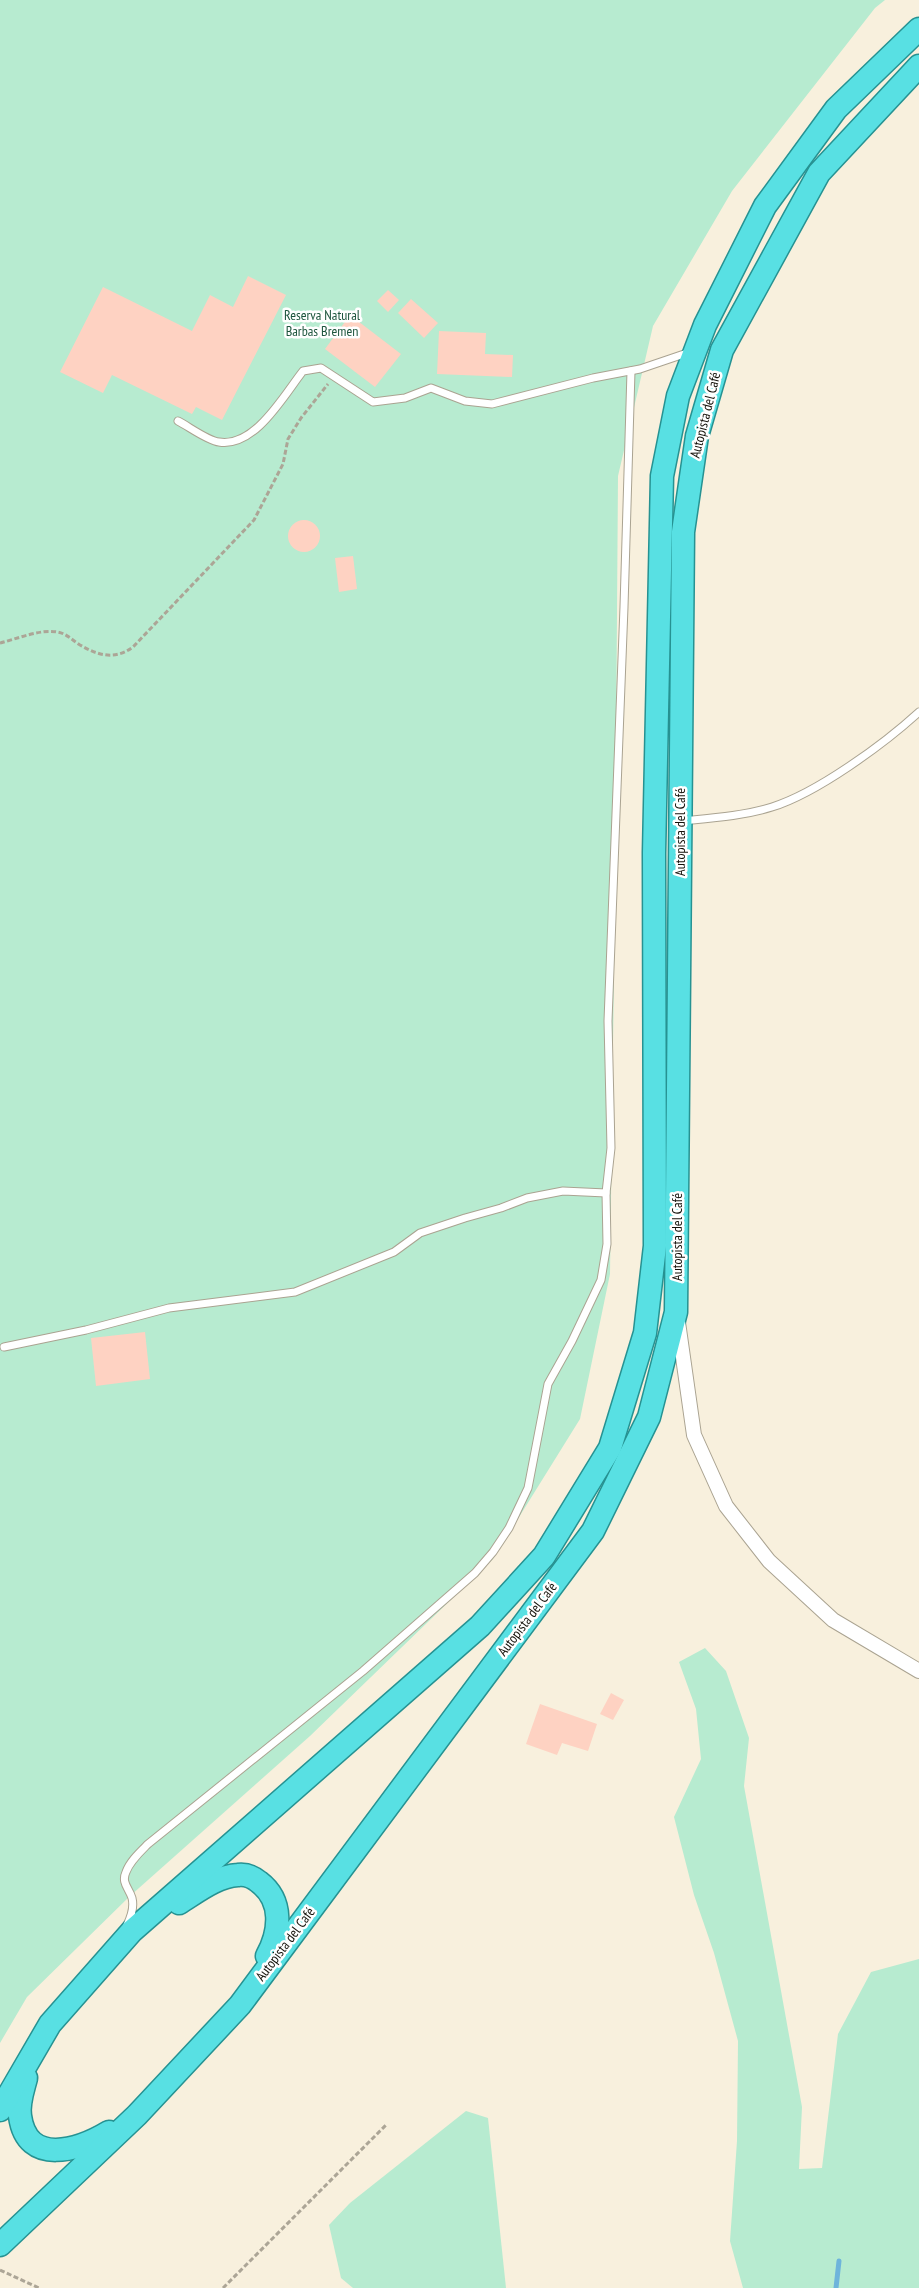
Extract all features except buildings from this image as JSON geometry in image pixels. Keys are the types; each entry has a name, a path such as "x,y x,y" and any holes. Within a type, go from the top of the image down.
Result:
{"highway":[{"name":"Autopista del Café","path":"0,2110 50,2024 125,1939 480,1626 544,1556 610,1448 644,1333 655,1246 654,852 662,476 678,396 705,325 765,206 836,109 919,29"},
{"name":"Autopista del Café","path":"0,2244 136,2115 240,2005 593,1531 649,1416 676,1312 683,532 697,436 722,350 818,173 919,66"},
{"path":"125,1939 218,1880 238,1875 247,1875 256,1879 269,1892 275,1903 277,1929 273,1944 240,2005"},
{"path":"50,2024 27,2076 20,2100 19,2115 28,2136 44,2149 68,2150 104,2135 136,2115"}],"street":[{"path":"676,1312 694,1435 726,1506 769,1561 833,1620 919,1672"}],"lane":[{"path":"178,420 218,442 238,442 261,425 303,371 321,368 373,402 405,398 431,388 465,402 492,404 593,378 631,371 696,350"},
{"path":"125,1939 131,1917 132,1898 124,1885 125,1873 133,1860 148,1844 363,1670 475,1573 498,1544 509,1528 528,1488 548,1384 572,1342 601,1280 607,1244 606,1193 611,1148 608,1021 631,371"},
{"path":"680,821 754,812 800,795 857,760 919,712"},
{"path":"4,1347 86,1330 169,1308 295,1292 394,1252 420,1233 527,1198 563,1191 606,1193"}],"path":[{"path":"0,644 46,632 58,632 70,637 78,644 95,653 110,656 122,655 133,647 254,520 283,464 288,439 301,418 334,376"},
{"path":"223,2288 386,2125"},
{"path":"0,2270 39,2288"}],"green space":[{"name":"Reserva Natural Barbas Bremen","path":"0,0 885,0 875,8 732,191 653,326 618,476 610,1274 580,1419 493,1559 310,1736 130,1896 27,1997 0,2043"},
{"path":"705,1648 726,1671 749,1738 744,1786 802,2107 799,2169 822,2168 838,2034 871,1972 919,1959 919,2288 743,2288 730,2241 737,2141 738,2041 714,1953 694,1895 674,1817 701,1759 696,1709 679,1662"},
{"path":"466,2111 488,2118 506,2288 353,2288 341,2278 329,2225 350,2203"}],"waterway":[{"path":"836,2288 839,2261"}]}
